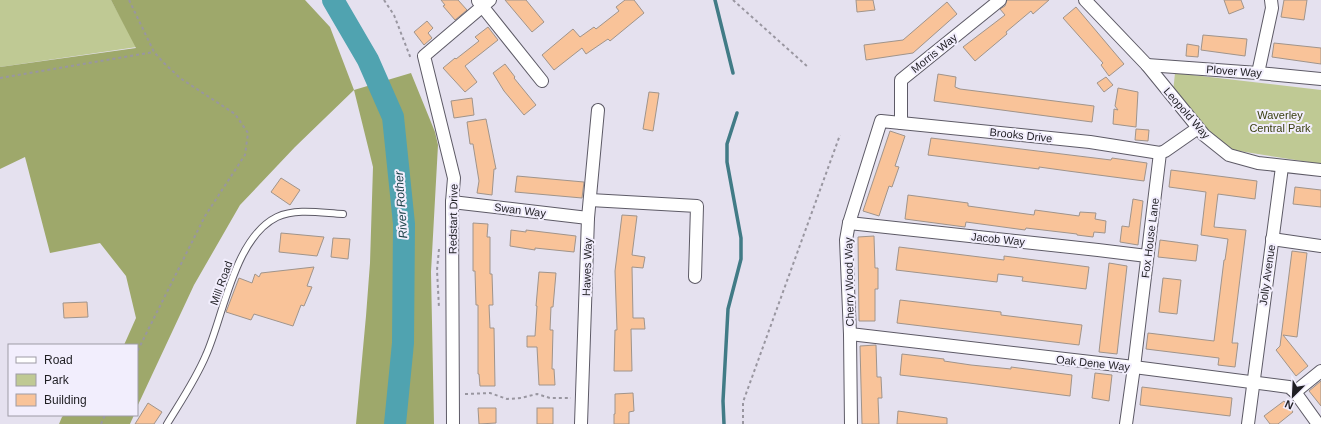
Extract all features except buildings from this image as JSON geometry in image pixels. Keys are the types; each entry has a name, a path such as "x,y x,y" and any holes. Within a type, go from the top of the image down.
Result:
{"street":[{"name":"Morris Way","path":"901,123 902,80 1000,0"},
{"name":"Leopold Way","path":"1085,0 1147,65 1204,135 1229,155 1258,164 1321,170"},
{"path":"1258,73 1272,8 1271,0"},
{"path":"483,2 542,81"},
{"name":"Redstart Drive","path":"453,424 452,202 454,178 424,56 483,2"},
{"name":"Plover Way","path":"1147,65 1321,79"},
{"name":"Hawes Way","path":"581,424 588,218 598,110"},
{"name":"Brooks Drive","path":"881,121 1090,142 1160,153"},
{"name":"Cherry Wood Way","path":"851,424 850,334 846,240 849,223 881,121"},
{"path":"1160,153 1166,151 1198,128"},
{"name":"Fox House Lane","path":"1126,424 1160,153"},
{"name":"Jolly Avenue","path":"1248,424 1282,166"},
{"path":"590,200 697,206 695,277"},
{"name":"Swan Way","path":"452,202 588,218"},
{"name":"Jacob Way","path":"849,223 1147,256"},
{"path":"1272,239 1321,246"},
{"name":"Oak Dene Way","path":"850,334 1134,367 1289,387 1295,392"},
{"path":"1318,424 1295,392 1321,371"}],"lane":[{"name":"Mill Road","path":"167,424 196,376 207,354 244,250 256,234 265,225 277,217 289,213 300,212 343,214"}],"path":[{"path":"129,0 154,52 180,78 235,114 248,133 245,155 205,216 138,350"},
{"path":"733,0 808,67"},
{"path":"0,78 154,52"},
{"path":"743,424 743,402 840,134"},
{"path":"453,394 490,393 507,399 521,398 536,394 550,398 582,398"}],"green space":[{"path":"0,0 111,0 137,47 0,67"},
{"path":"111,0 305,0 330,27 354,90 295,147 240,205 194,285 138,405 138,344 124,344 136,318 126,276 100,243 50,253 25,157 0,169 0,67 136,48"},
{"path":"411,73 435,132 438,145 431,272 434,424 356,424 370,263 373,167 354,90"},
{"name":"Waverley Central Park","path":"1175,73 1321,90 1321,164 1233,150 1217,141 1173,92"},
{"path":"134,416 130,424 59,424 62,417"}],"waterway":[{"name":"River Rother","path":"333,0 368,60 393,117 404,224 403,343 395,424"},
{"path":"715,0 733,73"},
{"path":"724,424 723,401 728,309 741,259 741,238 727,162 727,144 737,113"}]}
